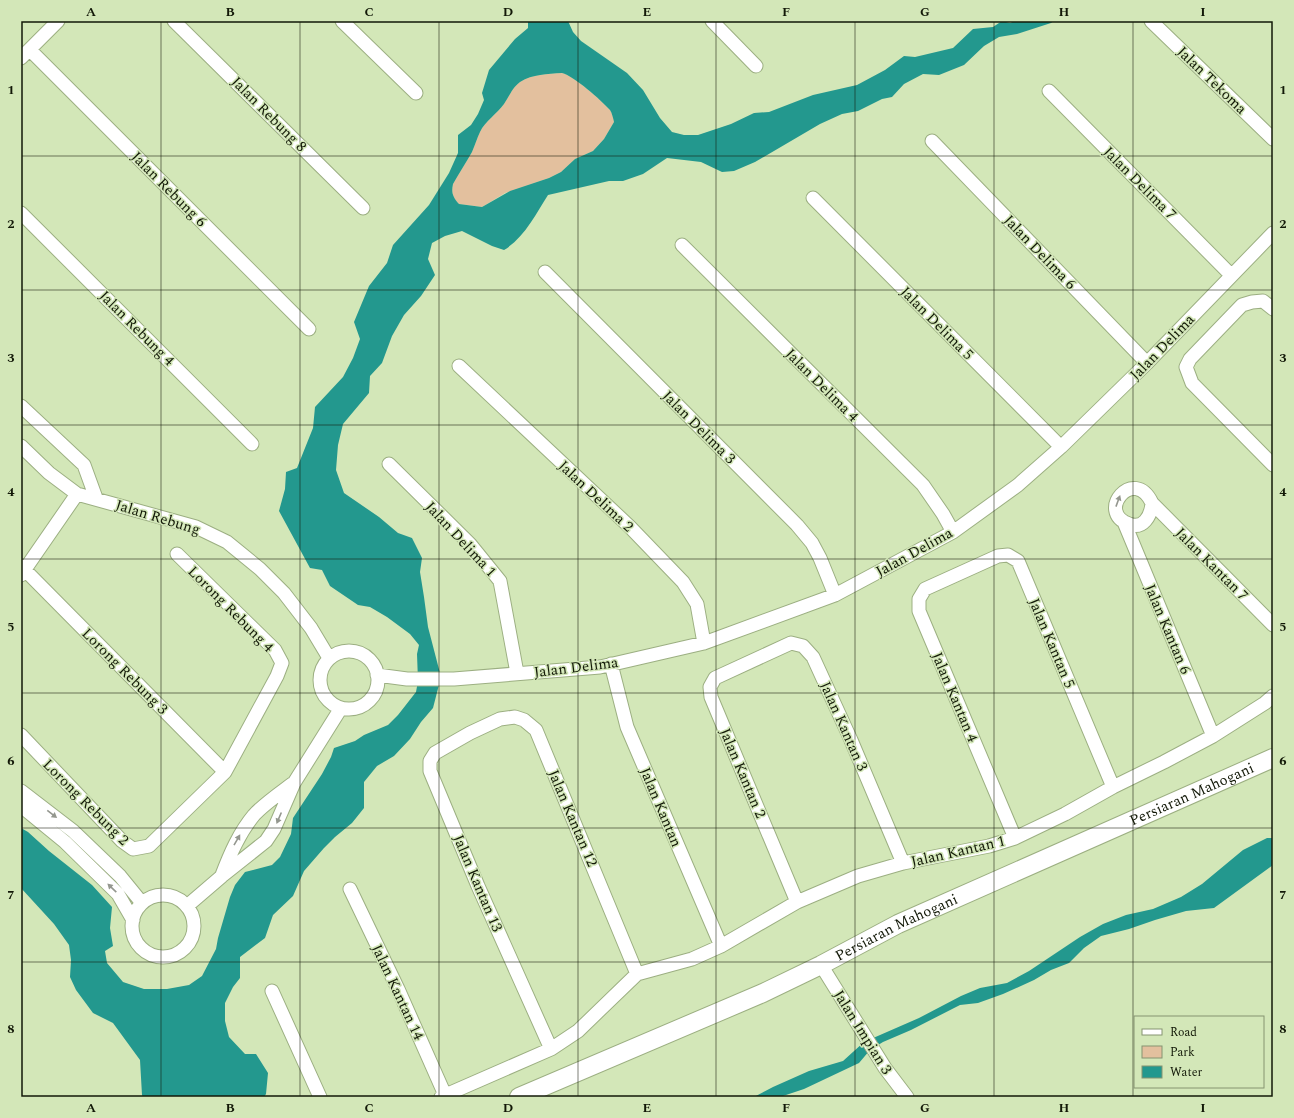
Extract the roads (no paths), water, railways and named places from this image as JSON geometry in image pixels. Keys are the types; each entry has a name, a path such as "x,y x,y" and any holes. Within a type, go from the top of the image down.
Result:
{"main road":[{"name":"Persiaran Mahogani","path":"519,1097 763,993 821,965 898,924 1104,831 1273,758"}],"street":[{"path":"25,54 58,21"},
{"name":"Jalan Rebung 8","path":"174,21 363,208"},
{"path":"342,21 416,93"},
{"path":"712,21 756,66"},
{"name":"Jalan Tekoma","path":"1151,21 1273,139"},
{"name":"Jalan Rebung 6","path":"25,54 309,329"},
{"name":"Jalan Delima 7","path":"1049,91 1231,275"},
{"name":"Jalan Delima 6","path":"932,142 1148,363"},
{"name":"Jalan Delima 5","path":"813,198 1061,448"},
{"name":"Jalan Rebung 4","path":"21,213 252,444"},
{"name":"Jalan Delima","path":"378,675 407,679 454,679 600,667 704,643 835,595 953,532 1018,485 1061,448 1148,363 1273,233"},
{"name":"Jalan Delima 4","path":"682,245 922,485 943,514 953,532"},
{"name":"Jalan Delima 3","path":"545,272 797,525 812,543 820,558 835,595"},
{"path":"1273,309 1263,301 1242,305 1190,359 1186,367 1192,383 1273,465"},
{"name":"Jalan Delima 2","path":"459,366 630,527 683,582 697,604 704,643"},
{"path":"21,406 84,466 96,498"},
{"name":"Jalan Rebung","path":"21,446 49,473 77,494 96,498 196,527 227,542 260,569 284,593 311,628 329,658"},
{"name":"Jalan Delima 1","path":"389,464 470,544 500,581 517,673"},
{"path":"1132,488 1141,490 1148,495 1152,504 1152,512 1147,519 1140,524 1132,525 1124,522 1118,516 1115,507 1117,498 1123,491 1132,488"},
{"path":"22,570 77,494"},
{"name":"Jalan Kantan 7","path":"1152,504 1273,625"},
{"name":"Jalan Kantan 6","path":"1124,522 1213,736"},
{"name":"Lorong Rebung 4","path":"177,554 275,650 282,663 278,676 225,772"},
{"name":"Jalan Kantan 5","path":"957,574 998,556 1008,554 1018,561 1113,787"},
{"name":"Lorong Rebung 3","path":"22,570 225,772"},
{"name":"Jalan Kantan 4","path":"957,574 926,589 919,599 919,611 1015,838"},
{"name":"Jalan Kantan 3","path":"749,663 791,643 803,646 813,657 851,740 903,863"},
{"path":"348,651 358,653 368,658 378,675 378,685 368,702 360,707 351,709 333,705 326,699 322,691 320,673 329,658 338,653 348,651"},
{"name":"Jalan Kantan 2","path":"749,663 715,678 710,687 711,697 797,902"},
{"name":"Jalan Kantan","path":"611,664 627,727 721,946"},
{"name":"Jalan Kantan 1","path":"637,974 692,959 721,946 797,902 858,876 903,863 989,846 1015,838 1065,814 1113,787 1213,736 1265,703 1273,696"},
{"path":"187,906 266,841 274,829 294,782 341,708"},
{"name":"Jalan Kantan 12","path":"470,733 500,719 515,717 524,720 536,730 637,974"},
{"name":"Jalan Kantan 13","path":"470,733 435,753 430,761 430,771 478,886 552,1049"},
{"name":"Lorong Rebung 2","path":"21,735 122,841 133,849 149,846 225,772"},
{"path":"222,876 233,846 244,827 255,814 294,782"},
{"path":"21,791 73,831 120,876 142,903"},
{"path":"21,806 65,842 118,894 132,920"},
{"name":"Jalan Kantan 14","path":"350,889 398,989 443,1096"},
{"path":"160,895 179,899 187,906 192,916 194,926 192,936 187,945 180,952 170,956 159,957 149,954 141,948 135,940 132,930 132,920 142,903 150,898 160,895"},
{"name":"Jalan Impian 3","path":"821,965 885,1068 907,1097"},
{"path":"443,1096 552,1049 578,1031 637,974"},
{"path":"272,992 320,1097"}],"water":[{"path":"528,21 568,21 573,32 581,41 627,73 643,90 660,118 672,132 684,135 698,135 731,124 754,113 769,112 813,95 857,85 885,70 904,56 915,57 953,48 973,29 993,27 1002,21 1010,23 1015,21 1054,21 1017,34 999,37 984,46 964,65 939,75 923,74 904,84 892,97 882,99 858,111 842,114 820,124 755,162 734,171 722,172 701,162 667,158 643,174 623,181 609,181 548,195 524,232 504,250 492,246 462,231 445,236 432,243 428,259 435,275 421,296 404,315 392,336 382,363 370,376 369,393 343,424 338,445 336,470 344,493 379,517 398,533 412,538 422,558 420,572 428,627 441,677 433,708 421,722 410,739 394,756 377,766 364,782 364,808 352,823 324,848 304,871 293,896 273,915 265,938 240,957 240,978 233,987 225,1003 225,1021 229,1037 245,1054 256,1054 268,1073 266,1094 264,1097 143,1097 140,1060 113,1023 93,1013 76,990 70,977 71,960 69,945 54,924 21,888 21,828 28,832 49,851 92,885 112,907 110,928 113,946 105,951 107,963 123,982 144,989 167,989 189,985 202,976 216,949 230,897 235,885 245,872 272,865 280,857 291,834 293,818 322,774 334,748 355,741 364,735 388,725 416,692 418,681 417,654 419,645 410,634 387,617 370,607 358,605 330,586 322,570 310,568 279,511 285,489 286,472 297,468 313,428 315,407 343,377 353,358 360,339 354,322 369,286 387,263 393,245 429,205 449,173 458,153 458,135 471,125 484,100 482,93 489,70 515,39 528,28","holes":["562,73 587,89 611,111 614,122 604,139 593,151 575,159 561,172 549,178 510,191 482,207 459,204 453,195 453,184 472,152 482,128 501,108 515,87 525,79 535,76"]},
{"path":"1267,838 1273,838 1273,865 1214,908 1186,911 1101,936 1084,948 1069,963 1051,970 1034,980 1003,994 978,1003 960,1005 911,1030 883,1042 870,1050 859,1063 804,1089 780,1097 754,1097 809,1071 843,1061 864,1042 919,1018 961,996 980,988 1007,983 1029,971 1080,937 1103,924 1126,915 1153,909 1181,897 1202,884 1243,850"}]}
